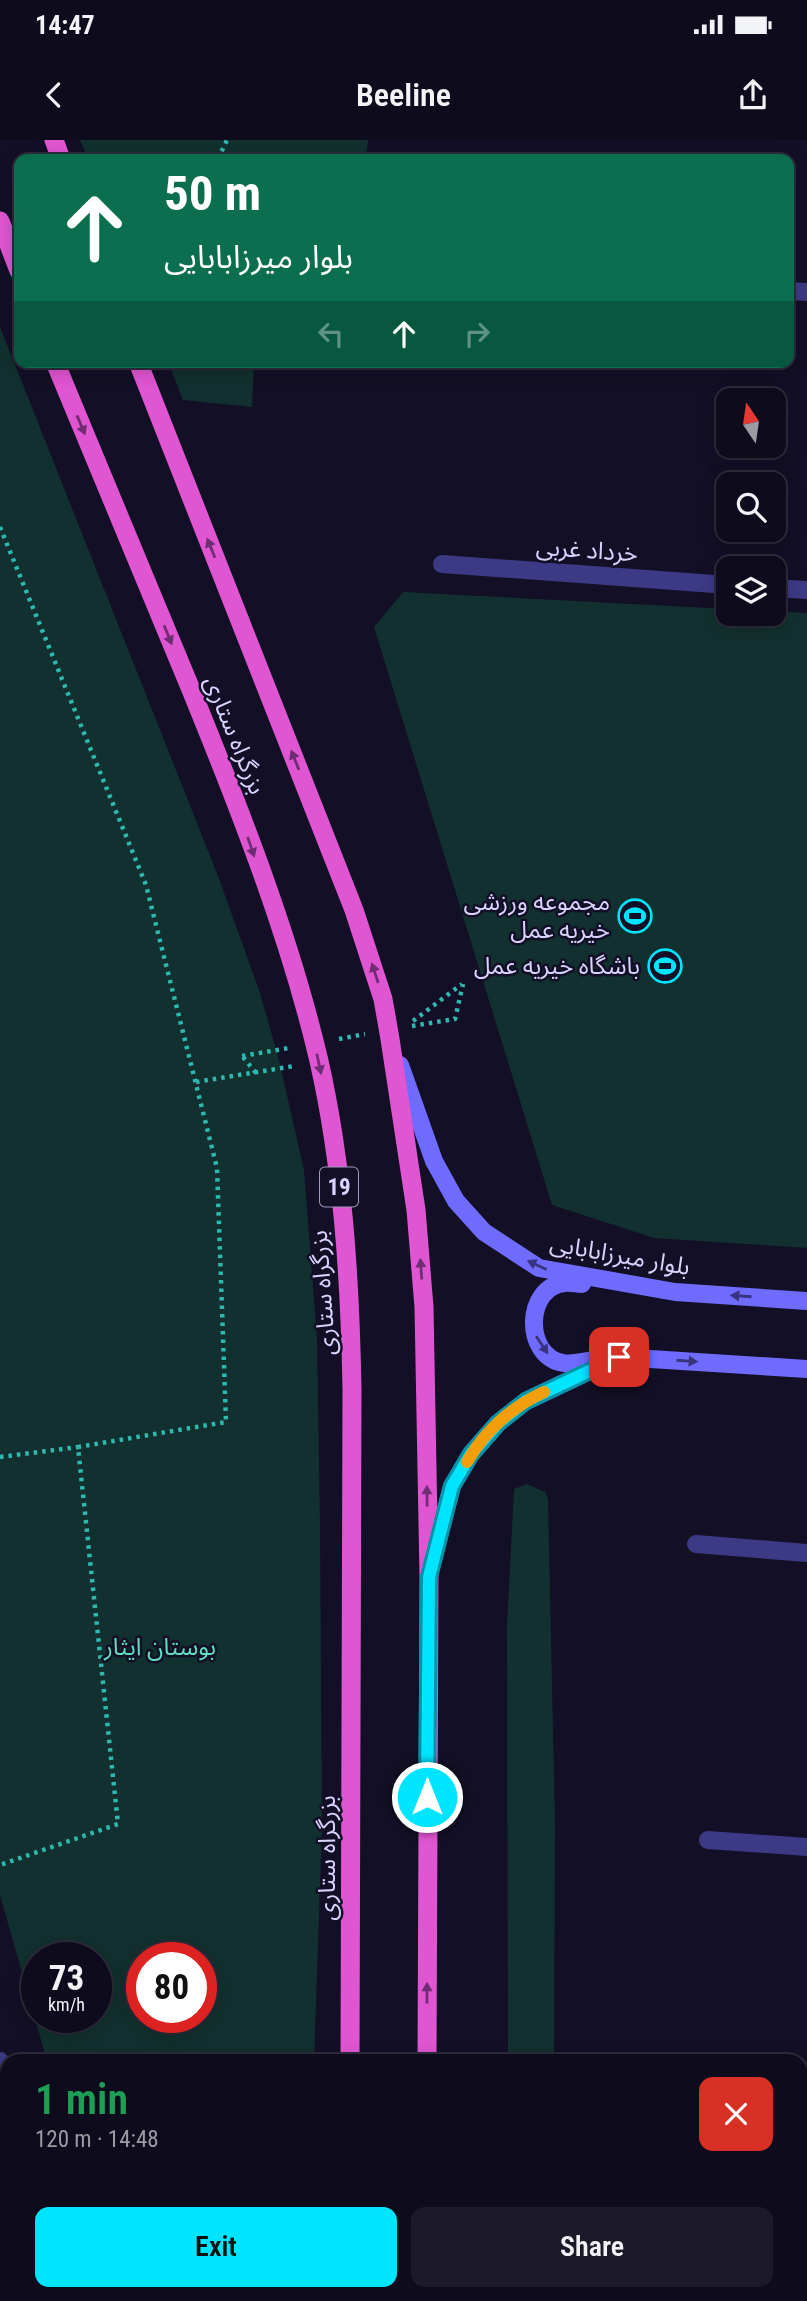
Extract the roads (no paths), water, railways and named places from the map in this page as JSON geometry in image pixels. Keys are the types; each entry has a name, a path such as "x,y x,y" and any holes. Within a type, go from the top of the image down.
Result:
{"highway":[{"path":"0,221 14,258"},
{"name":"بزرگراه ستاری","path":"57,368 231,788 291,960 319,1061 337,1167 350,1296 350,2054"},
{"name":"بزرگراه ستاری","path":"140,368 354,910 383,999 389,1033 416,1210 424,1307 429,1577 427,2054"}],"main road":[{"name":"بلوار میرزابابایی","path":"389,1033 434,1161 456,1201 484,1232 539,1268 675,1292 807,1301"},
{"path":"675,1292 564,1283 551,1288 542,1298 533,1322 535,1335 550,1357 563,1364 619,1357 807,1369"},
{"path":"429,1577 452,1486 471,1454 498,1423 526,1401 619,1357"}],"street":[{"name":"خرداد غربی","path":"442,564 716,584"},
{"path":"786,589 807,590"},
{"path":"696,1544 807,1553"},
{"path":"708,1840 807,1847"}],"place":[{"name":"مجموعه ورزشی خیریه عمل","path":"635,916"},
{"name":"باشگاه خیریه عمل","path":"665,966"}],"park label":[{"name":"بوستان ایثار","path":"160,1647"}]}
